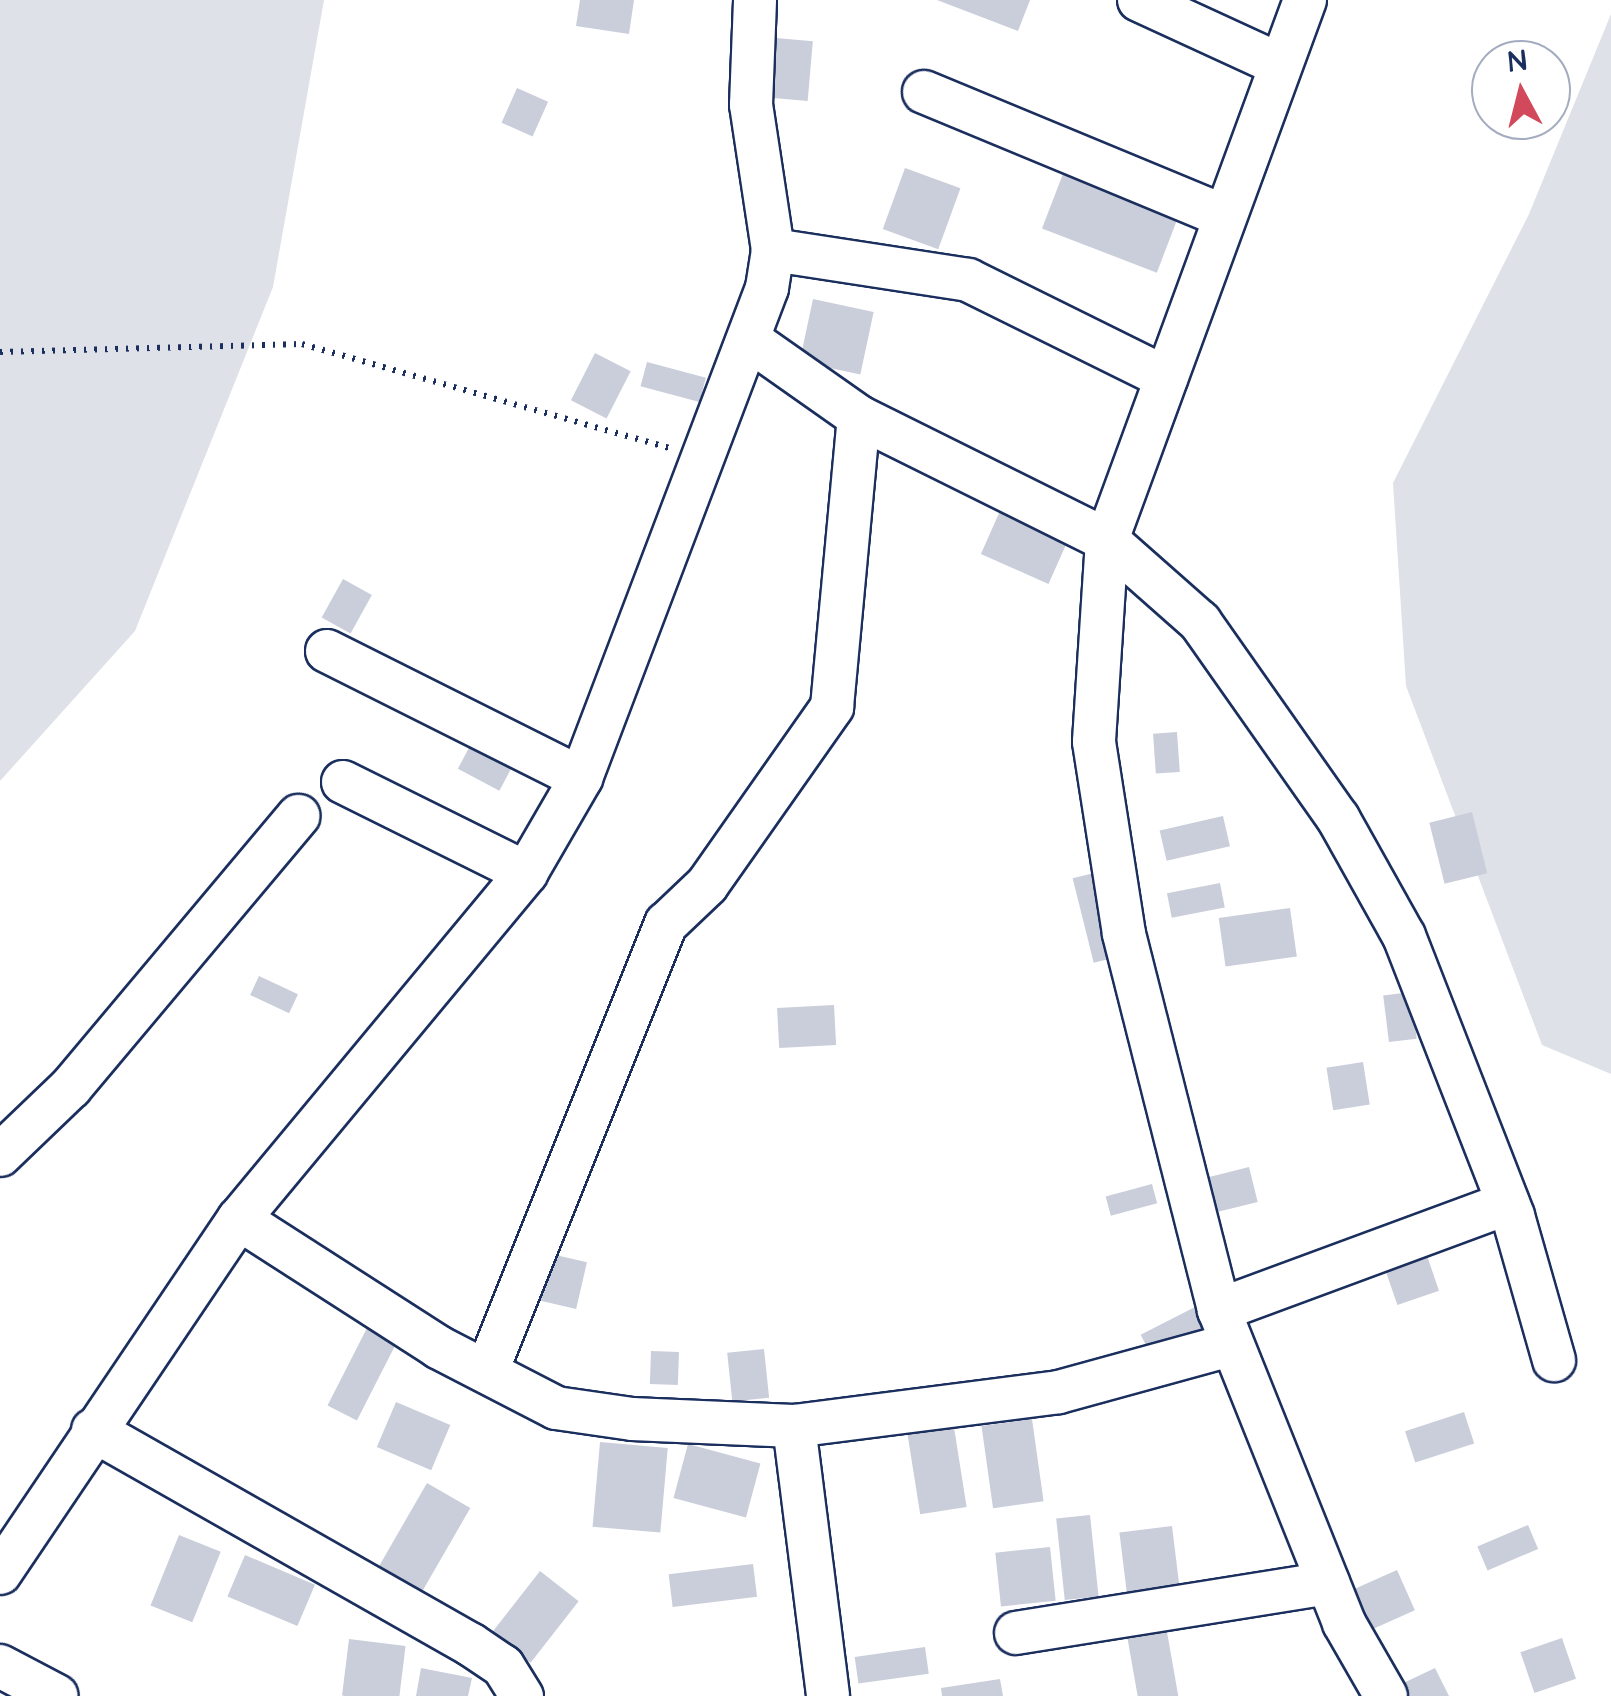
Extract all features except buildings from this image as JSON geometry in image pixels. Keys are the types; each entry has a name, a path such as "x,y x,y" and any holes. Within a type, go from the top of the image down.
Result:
{"street":[{"path":"0,1573 93,1430 239,1220 526,874 581,778 752,341 774,250 751,105 755,0"},
{"path":"1139,0 1280,65"},
{"path":"1305,0 1107,540 1094,742 1124,934 1224,1328 1328,1583 1386,1696"},
{"path":"924,92 1224,216"},
{"path":"774,250 949,274 1166,378"},
{"path":"752,341 858,418 1107,540 1200,622 1338,818 1404,936 1508,1203 1554,1360"},
{"path":"487,1371 666,924 707,885 832,707 858,418"},
{"path":"327,651 581,778"},
{"path":"344,782 526,874"},
{"path":"0,1156 71,1088 298,816"},
{"path":"239,1220 487,1371 556,1408 794,1426 1059,1392 1224,1328 1508,1203"},
{"path":"794,1426 828,1696"},
{"path":"93,1430 470,1644 504,1666 522,1696"},
{"path":"1016,1633 1328,1583"},
{"path":"0,1666 56,1696"}],"path":[{"path":"0,352 302,344 706,458"}],"shaded area":[{"path":"0,0 324,0 273,287 135,631 0,781"},
{"path":"1611,14 1611,1074 1542,1045 1406,686 1393,483 1529,214 1559,140 1571,140 1571,112"}]}
